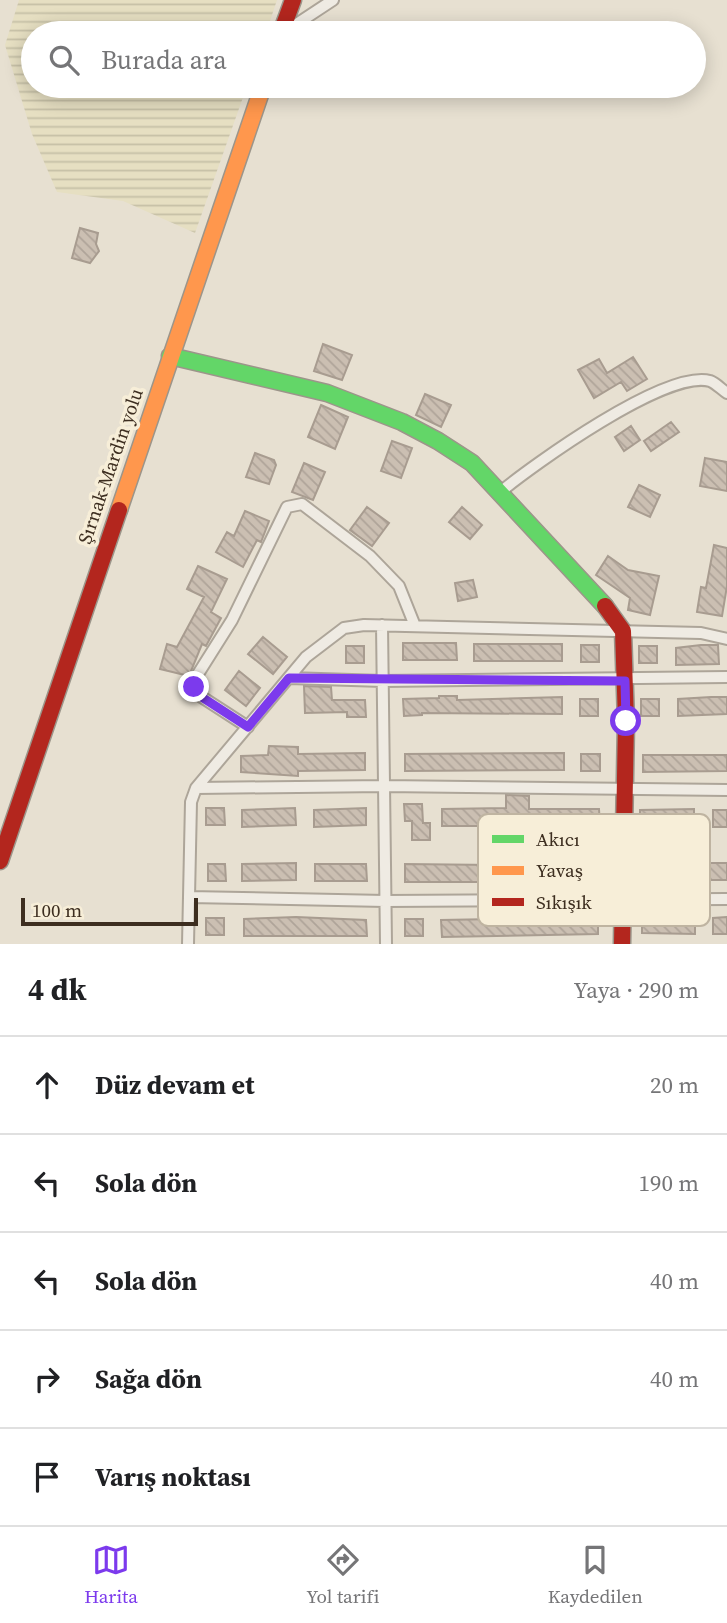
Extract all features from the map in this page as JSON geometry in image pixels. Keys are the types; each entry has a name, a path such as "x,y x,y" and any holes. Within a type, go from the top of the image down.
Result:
{"street":[{"path":"286,21 293,0"},
{"path":"300,21 332,0"},
{"name":"Şırnak-Mardin yolu","path":"0,861 259,98"},
{"path":"170,356 273,377 378,411 443,442 472,463 616,618 623,631 625,814"},
{"path":"499,493 544,456 609,416 657,393 696,380 711,381 727,393"},
{"path":"248,727 197,694 194,687 232,620 287,507 302,504 370,556 399,586 415,626"},
{"path":"188,944 191,802 196,788 306,657 344,628 382,625 701,633 727,639"},
{"path":"382,625 386,944"},
{"path":"289,678 383,681 625,681 727,677"},
{"path":"196,788 384,786 727,790"},
{"path":"189,897 478,900"},
{"path":"622,926 622,944"}],"shaded area":[{"path":"19,0 277,0 270,21 21,21 21,98 5,45"},
{"path":"21,98 243,98 195,233 123,201 57,192 32,134"}],"building":[{"path":"80,228 98,233 96,244 99,251 90,263 72,258"},
{"path":"323,344 352,355 342,380 314,371"},
{"path":"633,357 647,379 627,391 621,382 594,398 578,370 599,359 607,373"},
{"path":"425,394 451,405 441,427 416,415"},
{"path":"321,405 348,417 335,449 308,437"},
{"path":"671,422 679,432 651,451 644,441"},
{"path":"631,426 640,440 624,451 615,437"},
{"path":"392,441 412,448 401,478 381,471"},
{"path":"255,453 274,460 276,465 269,484 246,477"},
{"path":"705,458 727,462 727,491 700,486"},
{"path":"304,463 325,472 313,500 292,492"},
{"path":"639,485 660,495 650,517 628,507"},
{"path":"367,507 389,523 372,546 350,530"},
{"path":"462,507 482,525 470,539 449,522"},
{"path":"245,511 269,521 261,542 257,540 243,567 216,552 227,532 234,536"},
{"path":"714,545 727,548 727,586 722,616 697,612 701,587 706,588"},
{"path":"608,556 628,570 659,576 650,615 628,610 630,598 596,575"},
{"path":"198,566 227,579 211,612 221,618 206,646 202,644 189,676 160,669 167,644 177,647 204,597 187,589"},
{"path":"473,580 477,597 458,601 455,583"},
{"path":"263,637 287,657 273,674 248,654"},
{"path":"403,643 456,643 457,660 403,660"},
{"path":"474,644 562,644 562,661 474,661"},
{"path":"581,645 599,645 599,662 581,662"},
{"path":"718,645 719,664 676,665 676,648"},
{"path":"346,646 364,646 364,663 346,663"},
{"path":"639,646 657,646 657,663 639,663"},
{"path":"239,671 260,688 246,706 225,690"},
{"path":"304,686 331,687 332,700 365,700 366,717 347,717 347,712 305,713"},
{"path":"457,696 457,700 562,697 562,714 422,713 404,716 403,699"},
{"path":"727,697 727,714 678,716 678,699"},
{"path":"580,699 598,699 598,716 580,716"},
{"path":"641,699 659,699 659,716 641,716"},
{"path":"269,746 298,747 298,754 365,753 365,770 298,771 298,776 241,772 241,756 268,755"},
{"path":"564,753 564,770 405,771 405,754"},
{"path":"581,754 600,754 600,771 581,771"},
{"path":"643,755 727,755 727,771 643,772"},
{"path":"506,795 529,796 529,809 599,809 599,814 478,814 478,826 442,826 442,809 506,808"},
{"path":"404,804 422,804 423,823 430,823 430,840 412,840 412,821 405,821"},
{"path":"206,808 224,808 225,825 206,825"},
{"path":"295,808 296,825 242,827 242,810"},
{"path":"366,808 366,825 314,827 314,810"},
{"path":"694,809 694,814 640,814 640,810"},
{"path":"713,810 727,810 727,827 713,827"},
{"path":"296,863 296,880 242,881 242,864"},
{"path":"710,863 727,863 727,880 710,880"},
{"path":"208,864 225,864 226,881 208,881"},
{"path":"315,864 366,864 367,881 315,881"},
{"path":"405,864 478,865 478,882 405,882"},
{"path":"296,917 366,920 367,936 244,936 244,919"},
{"path":"727,917 727,934 713,934 713,918"},
{"path":"206,918 224,918 224,935 206,935"},
{"path":"405,919 423,919 423,936 405,936"},
{"path":"478,919 478,926 598,926 598,934 442,937 441,920"},
{"path":"642,926 695,926 695,934 642,933"}],"traffic: fast":[{"path":"170,356 327,393 402,422 438,441 472,463 605,606"}],"traffic: slow":[{"path":"119,510 259,98"}],"traffic: jam":[{"path":"285,21 293,0"},
{"path":"0,861 119,510"},
{"path":"605,606 623,631 626,721 624,814"},
{"path":"622,926 622,944"}],"route":[{"path":"194,687 197,694 248,727 289,678 383,681 625,681 626,721"}]}
